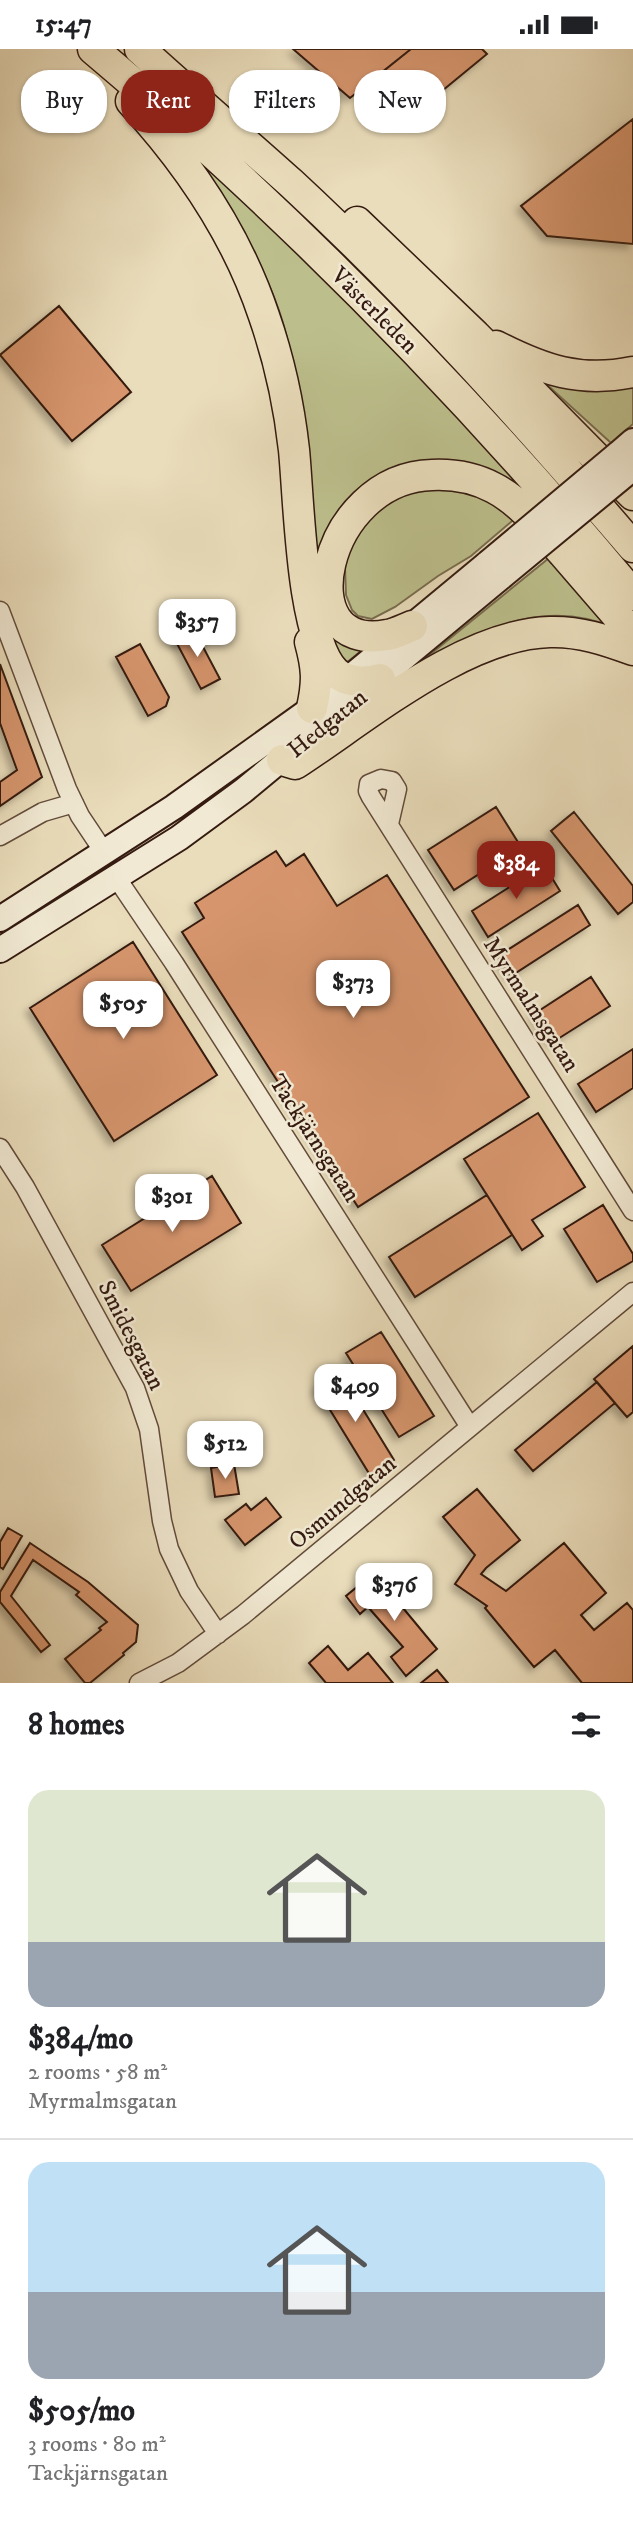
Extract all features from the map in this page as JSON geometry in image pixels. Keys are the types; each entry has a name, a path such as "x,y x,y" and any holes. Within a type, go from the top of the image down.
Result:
{"highway":[{"name":"Västerleden","path":"140,49 163,70"},
{"name":"Västerleden","path":"103,57 229,168 395,329 518,460 633,595"},
{"path":"103,57 111,79 145,117 212,206 242,261 265,317 283,383 289,418 306,592 316,630 333,668 348,678 369,683 380,679"},
{"path":"215,106 230,111 385,246 633,495"},
{"name":"Västerleden","path":"215,117 291,184 374,265 541,440 633,547"},
{"path":"475,335 527,362 560,373 594,377 633,372"},
{"path":"412,626 386,635 354,634 342,627 332,615 327,596 329,570 344,528 373,495 395,483 420,475 444,474 472,479 494,488 528,513 633,634"},
{"path":"315,706 317,681 309,638 316,630"},
{"path":"282,760 295,764 424,678 454,660 497,642 534,633 569,633 604,640 633,650"}],"main road":[{"name":"Hedgatan","path":"0,950 178,838 282,760 380,679 494,570 629,458"},
{"name":"Hedgatan","path":"0,919 174,807 315,706 412,626 494,570"},
{"path":"104,852 116,877"}],"street":[{"path":"0,611 74,803 104,852"},
{"path":"0,836 43,812 74,803"},
{"name":"Myrmalmsgatan","path":"389,824 633,1210"},
{"name":"Tackjärnsgatan","path":"116,877 174,963 470,1427"},
{"name":"Smidesgatan","path":"0,1148 135,1388 149,1429 162,1521 169,1549 188,1591 218,1634"},
{"name":"Osmundgatan","path":"139,1683 178,1663 218,1634 633,1292"}],"green space":[{"path":"192,153 349,299 529,491 472,465 435,460 421,461 394,470 360,494 336,523 320,579 320,594 328,620 347,640 367,646 345,664 333,646 319,605 308,457 296,380 281,316 249,243"},
{"path":"533,372 633,377 633,424 611,443"},
{"path":"465,487 518,516 471,556 395,607 372,619 358,616 352,610 346,595 345,568 347,554 364,522 405,489"},
{"path":"554,554 618,629 583,618 549,616 517,621 455,647 369,704"}],"building":[{"path":"293,49 411,49 385,70 354,70 354,95 350,98 340,89 340,70 317,70"},
{"path":"411,49 482,49 487,54 446,88 446,70 385,70"},
{"path":"633,119 633,244 547,236 521,206"},
{"path":"59,306 131,392 72,441 0,355"},
{"path":"193,628 220,679 201,689 174,638"},
{"path":"140,644 169,697 166,706 148,716 116,657"},
{"path":"0,664 42,777 0,806 0,782 17,770 0,723"},
{"path":"496,807 521,847 454,890 428,850"},
{"path":"574,812 633,886 633,902 618,914 551,831"},
{"path":"276,851 286,866 304,854 337,906 387,875 529,1097 358,1207 182,932 204,918 195,903"},
{"path":"544,865 560,891 488,937 472,911"},
{"path":"578,905 590,925 511,976 498,956"},
{"path":"133,942 217,1075 114,1141 30,1008"},
{"path":"591,977 610,1006 553,1042 534,1014"},
{"path":"633,1049 633,1088 596,1112 578,1084"},
{"path":"538,1113 585,1187 532,1220 543,1236 522,1250 464,1159"},
{"path":"212,1176 241,1223 131,1291 102,1245"},
{"path":"487,1195 512,1235 415,1297 389,1257"},
{"path":"603,1205 633,1254 633,1261 597,1282 564,1229"},
{"path":"381,1332 434,1416 399,1437 346,1353"},
{"path":"633,1346 633,1412 627,1417 594,1379"},
{"path":"340,1372 394,1460 370,1475 316,1387"},
{"path":"597,1382 615,1403 533,1471 515,1450"},
{"path":"234,1464 239,1494 215,1497 211,1468"},
{"path":"477,1489 520,1540 481,1574 506,1591 564,1543 606,1593 581,1615 594,1630 627,1603 633,1610 633,1683 582,1683 555,1650 534,1667 485,1608 487,1606 455,1584 475,1555 443,1517"},
{"path":"266,1498 281,1517 245,1545 225,1520 246,1504 251,1510"},
{"path":"8,1528 22,1536 3,1569 0,1567 0,1542"},
{"path":"30,1543 88,1582 138,1625 136,1642 90,1683 85,1683 65,1659 107,1622 76,1595 79,1592 33,1560 11,1596 50,1645 41,1652 0,1602 0,1592"},
{"path":"374,1573 437,1649 406,1676 391,1657 403,1647 368,1607 360,1614 346,1596"},
{"path":"328,1646 348,1670 368,1653 393,1683 326,1683 309,1663"},
{"path":"437,1670 448,1683 421,1683"}]}
